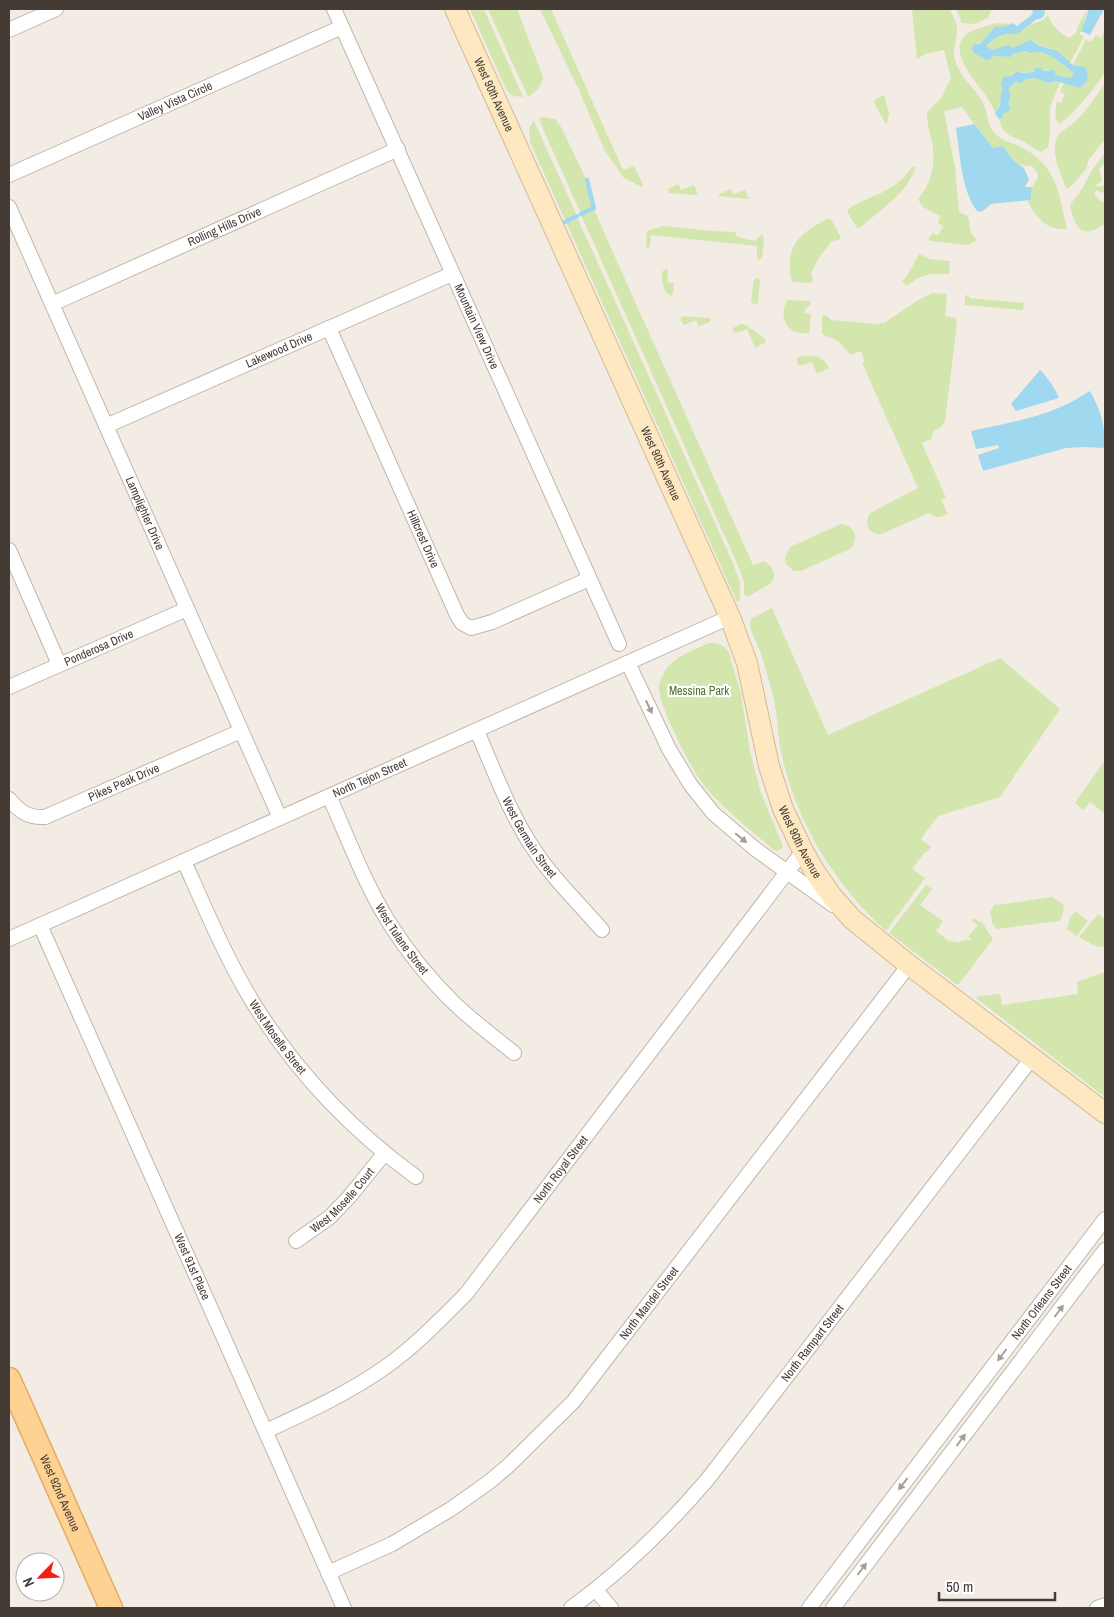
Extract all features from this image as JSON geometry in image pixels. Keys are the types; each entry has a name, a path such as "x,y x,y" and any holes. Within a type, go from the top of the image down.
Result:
{"main road":[{"name":"West 92nd Avenue","path":"9,1379 111,1608"}],"street":[{"path":"9,30 56,9"},
{"name":"Mountain View Drive","path":"334,9 618,644"},
{"name":"West 90th Avenue","path":"455,9 730,617 754,687 769,766 790,825 815,872 831,895 852,919"},
{"name":"Valley Vista Circle","path":"9,175 342,27"},
{"name":"Rolling Hills Drive","path":"52,304 398,150"},
{"name":"Lamplighter Drive","path":"9,207 280,818"},
{"name":"Lakewood Drive","path":"106,426 452,274"},
{"name":"Hillcrest Drive","path":"329,328 462,623 471,628 479,627 589,579"},
{"path":"9,550 59,664"},
{"name":"Ponderosa Drive","path":"9,687 187,609"},
{"name":"North Tejon Street","path":"9,939 730,617"},
{"name":"West 90th Avenue","path":"628,663 669,749 690,784 713,813 733,832 852,919 909,965 1105,1113"},
{"name":"West Germain Street","path":"477,730 502,789 533,849 602,930"},
{"name":"Pikes Peak Drive","path":"9,799 22,812 35,817 45,817 241,731"},
{"name":"West Tulane Street","path":"330,796 372,892 403,943 454,1003 514,1053"},
{"name":"North Royal Street","path":"266,1431 323,1405 385,1368 416,1342 466,1294 803,851"},
{"name":"West Moselle Street","path":"184,861 218,936 242,982 281,1045 326,1100 384,1154 416,1178"},
{"name":"West 91st Place","path":"40,925 344,1608"},
{"name":"North Mandel Street","path":"328,1573 392,1544 451,1509 507,1467 573,1402 909,965"},
{"name":"North Rampart Street","path":"571,1608 596,1590 656,1537 707,1480 1032,1058"},
{"name":"West Moselle Court","path":"296,1241 330,1217 350,1196 384,1154"},
{"name":"North Orleans Street","path":"809,1608 1105,1219"},
{"name":"North Orleans Street","path":"833,1608 1105,1250"},
{"path":"978,1386 994,1397"},
{"path":"860,1542 874,1553"},
{"path":"596,1590 611,1608"},
{"path":"1098,1608 1105,1605"}],"green space":[{"path":"470,9 484,9 523,97 513,96 507,91"},
{"path":"488,9 517,9 543,77 538,89 528,97"},
{"path":"540,9 551,9 623,170 634,166 643,185 642,187 624,178 605,151 579,90"},
{"path":"912,9 950,9 957,27 954,52 957,66 981,99 990,127 995,133 1033,154 1049,172 1055,182 1067,229 1053,228 1043,222 1027,201 1031,200 1032,187 1038,178 1037,172 1032,166 1018,163 1003,146 993,148 962,107 944,111 955,167 959,212 968,216 971,233 977,240 968,245 931,241 928,239 933,233 938,236 943,226 938,223 940,216 923,207 918,199 927,186 933,165 933,150 927,114 941,98 951,78 944,50 925,54 917,59"},
{"path":"956,9 991,10 988,18 975,24 962,23"},
{"path":"1086,11 1080,34 1084,37 1070,63 1050,48 1038,45 1034,41 1012,48 1005,46 992,51 986,46 998,37 1017,33 1034,23 1042,21 1048,15 1056,29 1069,38 1077,32 1077,28"},
{"path":"996,23 1009,24 1007,26 995,27 981,43 977,43 979,55 1011,57 1018,53 1036,51 1050,55 1074,73 1071,78 1056,75 1054,70 1014,73 1011,76 1007,76 1001,101 995,112 965,66 960,47 962,39 970,32"},
{"path":"1105,29 1106,58 1104,73 1083,101 1059,124 1055,116 1057,101 1061,103 1065,94 1060,92 1064,83 1080,88 1085,85 1081,66 1073,65 1086,39 1091,42 1096,35 1101,38"},
{"path":"1034,78 1050,83 1060,82 1050,107 1048,148 1040,152 1009,135 1003,129 999,119 1003,118 1003,113 1011,106 1008,102 1011,95 1009,88 1017,82"},
{"path":"1105,83 1105,139 1089,159 1086,169 1067,189 1055,156 1058,136 1084,112"},
{"path":"884,95 889,113 887,124 874,102 877,98"},
{"path":"539,118 555,119 561,127 586,179 593,208 581,214 543,129"},
{"path":"534,121 577,216 565,220 530,142 529,128"},
{"path":"1105,153 1105,163 1099,168 1102,181 1096,185 1097,187 1105,185 1105,192 1101,193 1097,190 1095,195 1102,202 1105,202 1105,225 1094,230 1084,231 1080,229 1074,220 1070,205"},
{"path":"916,166 912,176 900,192 885,207 861,227 857,228 848,213 848,209 890,188 905,176 912,167"},
{"path":"678,184 681,190 694,185 698,194 669,193 668,189"},
{"path":"730,189 734,194 745,190 749,199 718,196"},
{"path":"594,210 753,565 764,561 773,570 774,578 770,584 747,597 744,595 744,582 739,568 581,215"},
{"path":"577,217 733,563 740,583 740,600 737,602 566,222"},
{"path":"827,219 832,221 841,238 832,241 818,259 811,274 812,283 793,282 790,275 792,250 800,237 812,227"},
{"path":"663,226 735,232 737,237 755,241 762,234 764,239 762,258 757,259 757,246 651,235 650,247 647,248 647,231"},
{"path":"919,254 930,259 950,261 949,274 926,275 907,286 902,281 907,276"},
{"path":"666,268 668,271 667,282 674,283 671,296 664,289 662,282 662,272"},
{"path":"757,278 760,280 758,303 754,305 751,301 754,280"},
{"path":"932,293 947,294 945,316 956,318 957,323 945,422 934,431 931,439 922,443 946,498 941,500 948,514 938,517 929,513 882,534 877,534 871,531 867,525 870,513 918,488 862,363 865,362 861,352 851,355 838,341 822,334 822,315 827,316 831,320 884,323"},
{"path":"965,295 969,296 969,298 1024,303 1023,310 965,305"},
{"path":"787,300 810,301 810,305 805,309 805,313 811,314 809,333 795,331 786,324 784,307"},
{"path":"682,316 711,319 710,322 699,326 696,320 684,325 680,320"},
{"path":"741,324 746,325 765,339 766,342 755,348 747,329 736,333 733,332 733,328"},
{"path":"801,356 818,357 829,368 817,374 812,362 799,366 797,358"},
{"path":"841,524 853,530 855,541 850,549 801,571 794,571 786,564 785,557 790,547"},
{"path":"772,608 828,735 1000,658 1060,709 1000,797 938,816 921,839 931,847 912,869 925,878 886,931 850,894 835,873 808,829 797,805 780,748 774,700 763,661 750,626 751,619"},
{"name":"Messina Park","path":"709,643 721,645 729,653 741,694 750,751 761,793 783,846 777,851 738,820 706,788 685,754 664,707 659,685 665,671 679,657"},
{"path":"1105,760 1105,814 1090,802 1083,810 1075,803"},
{"path":"926,885 932,889 920,905 943,921 936,931 950,942 951,940 959,942 967,939 970,941 971,939 968,937 978,925 971,920 973,918 981,921 993,939 959,984 956,984 889,933"},
{"path":"1052,897 1064,905 1062,917 1059,921 997,929 993,925 990,911 995,904"},
{"path":"1075,911 1088,921 1077,936 1067,929 1070,918"},
{"path":"1098,914 1105,919 1105,947 1095,946 1079,937"},
{"path":"1105,972 1105,1097 976,998 978,996 1000,994 1002,1005 1078,994 1077,982"}],"water":[{"path":"1032,9 1043,9 1045,12 1044,16 1019,33 1002,35 986,46 992,50 1008,45 1012,48 1031,40 1038,45 1057,51 1073,65 1085,67 1087,79 1080,88 1056,81 1050,83 1034,78 1024,80 1022,83 1016,82 1009,88 1011,95 1008,102 1011,108 1003,113 1003,118 999,119 995,112 1000,104 1003,77 1011,76 1018,71 1022,73 1033,72 1036,68 1041,68 1044,71 1054,70 1056,75 1071,78 1074,73 1054,58 1042,53 1030,53 1027,51 1013,54 1011,57 993,56 986,60 974,53 973,45 981,43 995,27 1013,23 1017,26 1033,14"},
{"path":"1089,9 1104,9 1090,35 1081,31"},
{"path":"974,124 993,148 1003,146 1013,160 1024,168 1029,180 1025,186 1032,187 1031,200 991,204 983,211 978,212 972,204 960,160 956,128"},
{"path":"1040,370 1051,383 1059,398 1016,411 1011,404"},
{"path":"1090,391 1102,418 1105,448 1066,448 983,471 978,455 999,448 998,445 976,449 971,431 1018,421 1052,411"}],"waterway":[{"path":"581,214 594,208 587,180"},
{"path":"565,222 577,216"}]}
